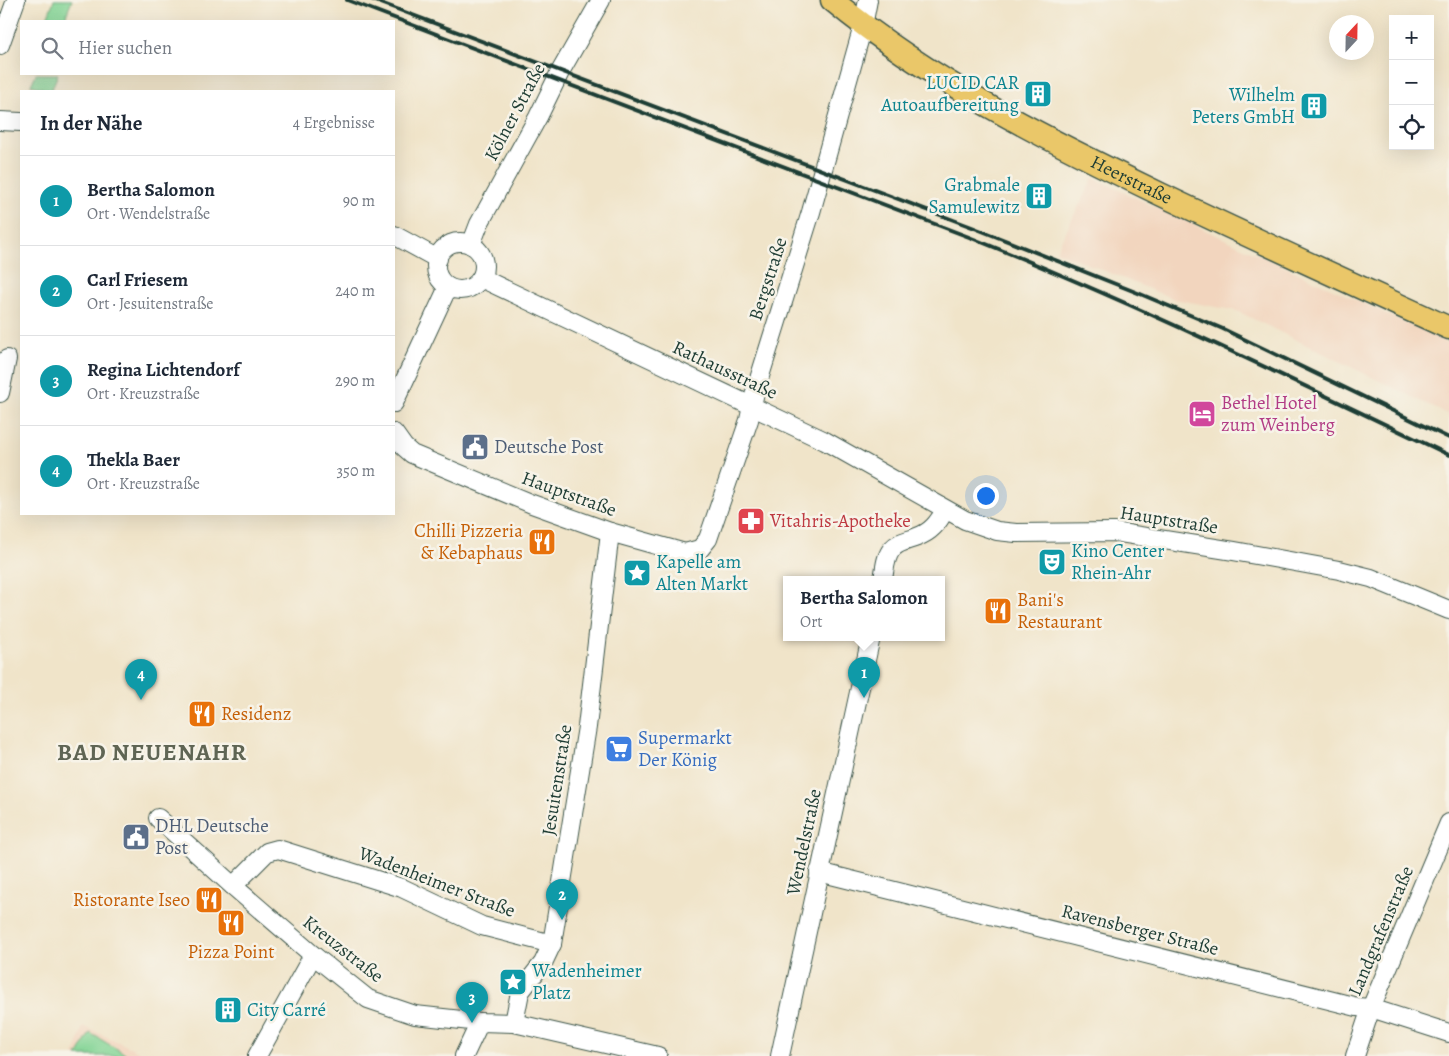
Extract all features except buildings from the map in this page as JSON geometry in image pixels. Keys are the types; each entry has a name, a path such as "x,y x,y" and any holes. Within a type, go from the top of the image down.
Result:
{"main road":[{"name":"Heerstraße","path":"832,0 863,26 959,89 1067,150 1245,235 1449,328"}],"street":[{"path":"0,45 16,0"},
{"name":"Kölner Straße","path":"471,245 479,224 538,117 560,72 601,0"},
{"name":"Bergstraße","path":"685,553 700,549 708,538 752,407 755,392 812,212 863,26 868,0"},
{"path":"0,121 20,122"},
{"path":"395,236 438,259"},
{"path":"464,243 471,245 482,256 484,272 481,278 477,284 468,289 458,290 448,287 439,278 437,272 438,259 445,248 451,244 464,243"},
{"name":"Rathausstraße","path":"481,278 833,445 945,510"},
{"path":"395,401 448,287"},
{"path":"0,393 10,356"},
{"name":"Hauptstraße","path":"395,434 412,454 532,504 610,532 685,553"},
{"path":"884,576 887,559 893,548 904,541 929,532 945,510"},
{"name":"Hauptstraße","path":"945,510 965,520 997,531 1016,533 1114,532 1339,570 1372,578 1449,610"},
{"name":"Jesuitenstraße","path":"514,1023 520,992 543,963 552,944 587,727 610,532"},
{"name":"Wendelstraße","path":"780,1056 818,872 870,641"},
{"name":"Kreuzstraße","path":"158,818 313,955 368,999 415,1015 480,1022 514,1023 658,1056"},
{"name":"Landgrafenstraße","path":"1355,1056 1371,1008 1449,823"},
{"name":"Wadenheimer Straße","path":"233,886 268,852 278,849 402,888 482,926 552,944"},
{"name":"Ravensberger Straße","path":"818,872 1357,1007 1371,1008 1449,1033"},
{"path":"257,1056 313,955"},
{"path":"464,1056 480,1022"}],"shaded area":[{"path":"1093,178 1449,343 1449,415 1237,311 1174,299 1056,251"},
{"path":"83,1026 149,1056 74,1056"}],"green space":[{"path":"54,0 72,0 64,20 46,20"},
{"path":"36,75 58,75 51,90 31,85"},
{"path":"90,1033 129,1056 77,1056"}],"railway":[{"path":"347,0 1030,262 1211,342 1449,455"},
{"path":"373,0 972,227 1138,293 1223,329 1449,438"}],"place":[{"name":"LUCID CAR Autoaufbereitung","path":"1038,94"},
{"name":"Wilhelm Peters GmbH","path":"1314,106"},
{"name":"Grabmale Samulewitz","path":"1039,196"},
{"name":"Bethel Hotel zum Weinberg","path":"1202,414"},
{"name":"Deutsche Post","path":"475,447"},
{"name":"Vitahris-Apotheke","path":"751,521"},
{"name":"Chilli Pizzeria & Kebaphaus","path":"542,542"},
{"name":"Kino Center Rhein-Ahr","path":"1052,562"},
{"name":"Kapelle am Alten Markt","path":"637,573"},
{"name":"Bani's Restaurant","path":"998,611"},
{"name":"Bertha Salomon","path":"864,698"},
{"name":"Thekla Baer","path":"141,700"},
{"name":"Residenz","path":"202,714"},
{"name":"Supermarkt Der König","path":"619,749"},
{"name":"DHL Deutsche Post","path":"136,837"},
{"name":"Ristorante Iseo","path":"209,900"},
{"name":"Carl Friesem","path":"562,920"},
{"name":"Pizza Point","path":"231,923"},
{"name":"Wadenheimer Platz","path":"513,982"},
{"name":"City Carré","path":"228,1010"},
{"name":"Regina Lichtendorf","path":"472,1023"}],"district":[{"name":"BAD NEUENAHR","path":"152,752"}]}
